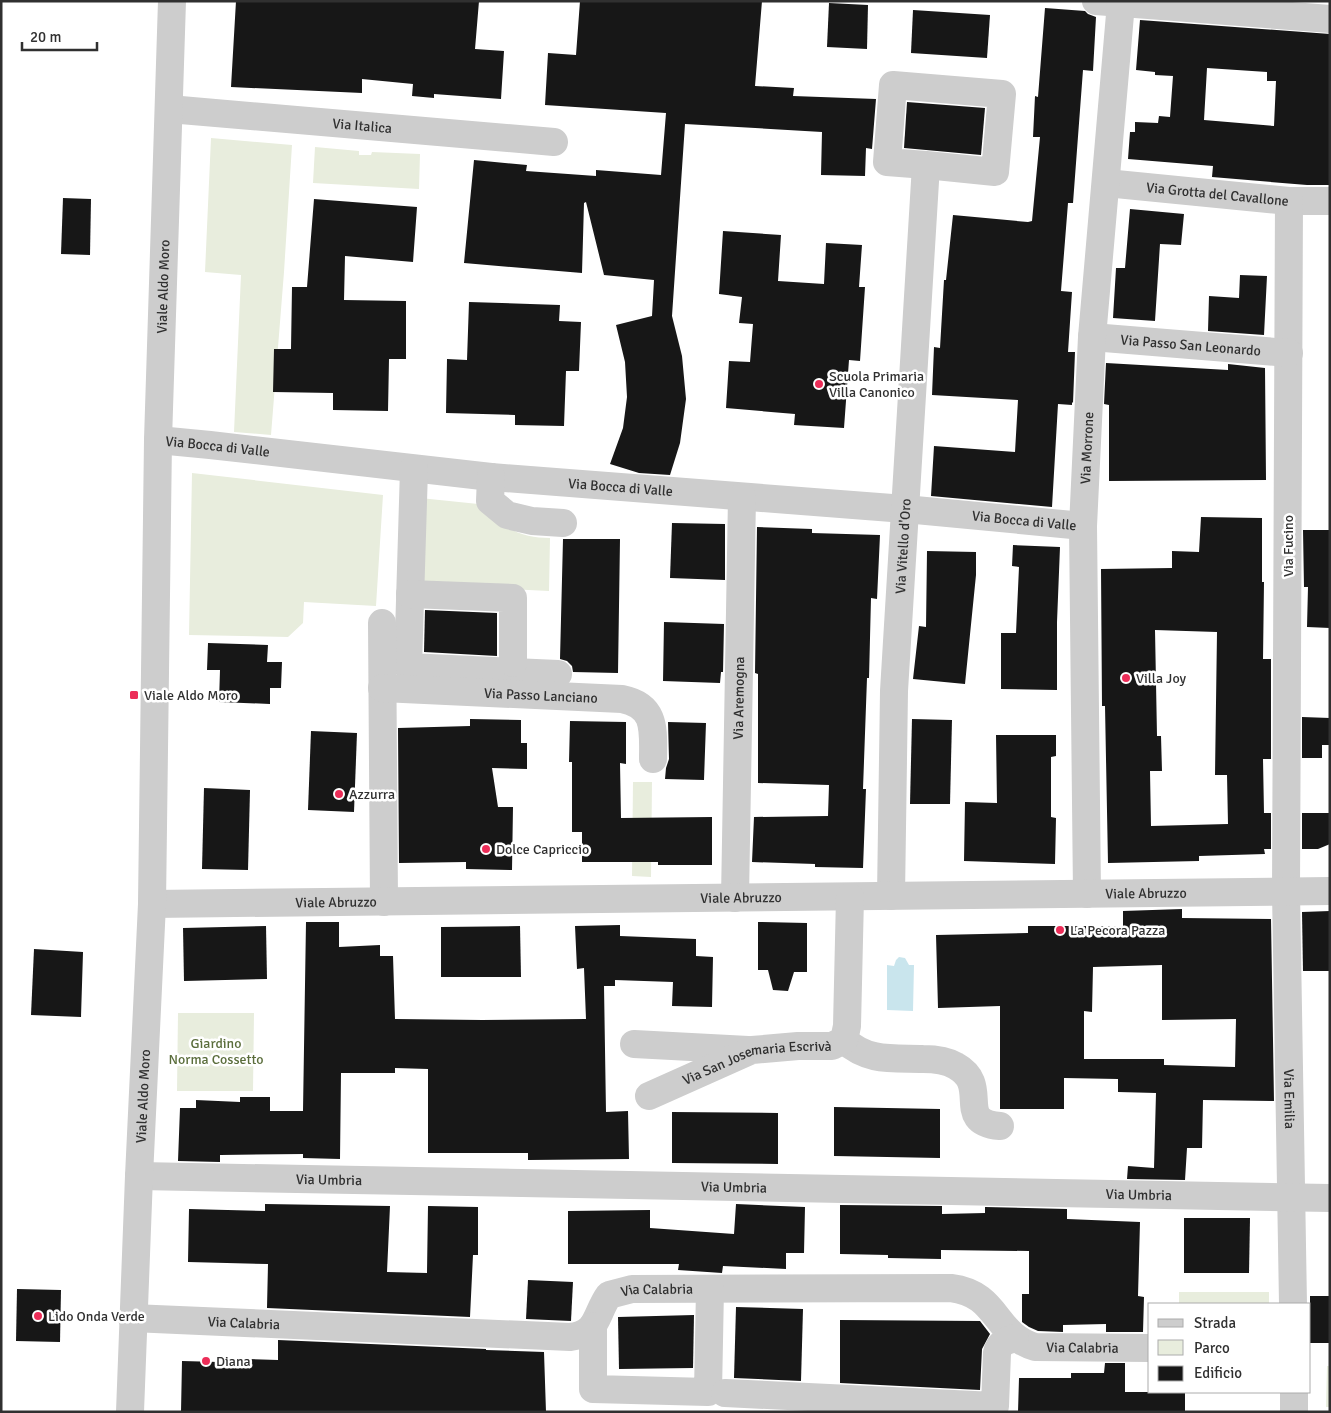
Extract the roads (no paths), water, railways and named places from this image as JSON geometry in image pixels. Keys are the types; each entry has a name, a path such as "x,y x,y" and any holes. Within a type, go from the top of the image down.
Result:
{"street":[{"name":"Viale Aldo Moro","path":"130,1412 132,1318 152,904 158,440 172,1"},
{"path":"1121,2 1330,19"},
{"name":"Via Morrone","path":"1087,894 1083,526 1092,337 1121,2"},
{"path":"893,85 1002,94 995,172 926,165 888,162 893,85"},
{"name":"Via Italica","path":"169,109 554,142"},
{"name":"Via Vitello d'Oro","path":"891,896 894,691 922,198 926,165"},
{"name":"Via Grotta del Cavallone","path":"1106,183 1289,201 1330,201"},
{"name":"Via Fucino","path":"1286,892 1289,201"},
{"name":"Via Passo San Leonardo","path":"1092,337 1289,353"},
{"name":"Via Bocca di Valle","path":"158,440 491,477 905,509 1083,526"},
{"path":"414,469 408,667 558,674"},
{"path":"491,477 490,501 507,515 532,521 563,523"},
{"name":"Via Aremogna","path":"735,898 742,497"},
{"path":"410,594 513,598 513,663"},
{"path":"382,623 384,902"},
{"name":"Via Passo Lanciano","path":"382,688 622,698 630,700 645,710 652,722 653,759"},
{"name":"Viale Abruzzo","path":"152,904 1330,891"},
{"name":"Via Emilia","path":"1286,892 1293,1303"},
{"name":"Via San Josemaria Escrivà","path":"649,1096 752,1050 798,1046 832,1046 844,1040 847,1026 850,896"},
{"path":"844,1040 854,1050 868,1055 887,1058 936,1059 956,1065 969,1076 972,1082 974,1111 977,1118 983,1122 1000,1126"},
{"path":"634,1044 752,1050"},
{"name":"Via Umbria","path":"139,1176 989,1190 1330,1198"},
{"name":"Via Calabria","path":"132,1318 570,1337 583,1334 593,1326 604,1301 609,1295 632,1289 959,1289 975,1294 995,1314 1004,1328 1015,1338 1028,1345 1040,1348 1148,1348"},
{"path":"593,1326 592,1389 708,1392 710,1289"},
{"path":"725,1393 995,1406 998,1346 1015,1338"},
{"path":"1294,1393 1294,1412"}],"water":[{"path":"899,957 905,958 909,965 914,965 913,1011 887,1010 887,965 894,966"}],"place":[{"name":"Scuola Primaria Villa Canonico","path":"819,384"},
{"name":"Villa Joy","path":"1126,678"},
{"name":"Viale Aldo Moro","path":"134,695"},
{"name":"Azzurra","path":"339,794"},
{"name":"Dolce Capriccio","path":"486,849"},
{"name":"La Pecora Pazza","path":"1060,930"},
{"name":"Lido Onda Verde","path":"38,1316"},
{"name":"Diana","path":"206,1361"}],"park label":[{"name":"Giardino Norma Cossetto","path":"216,1052"}]}
